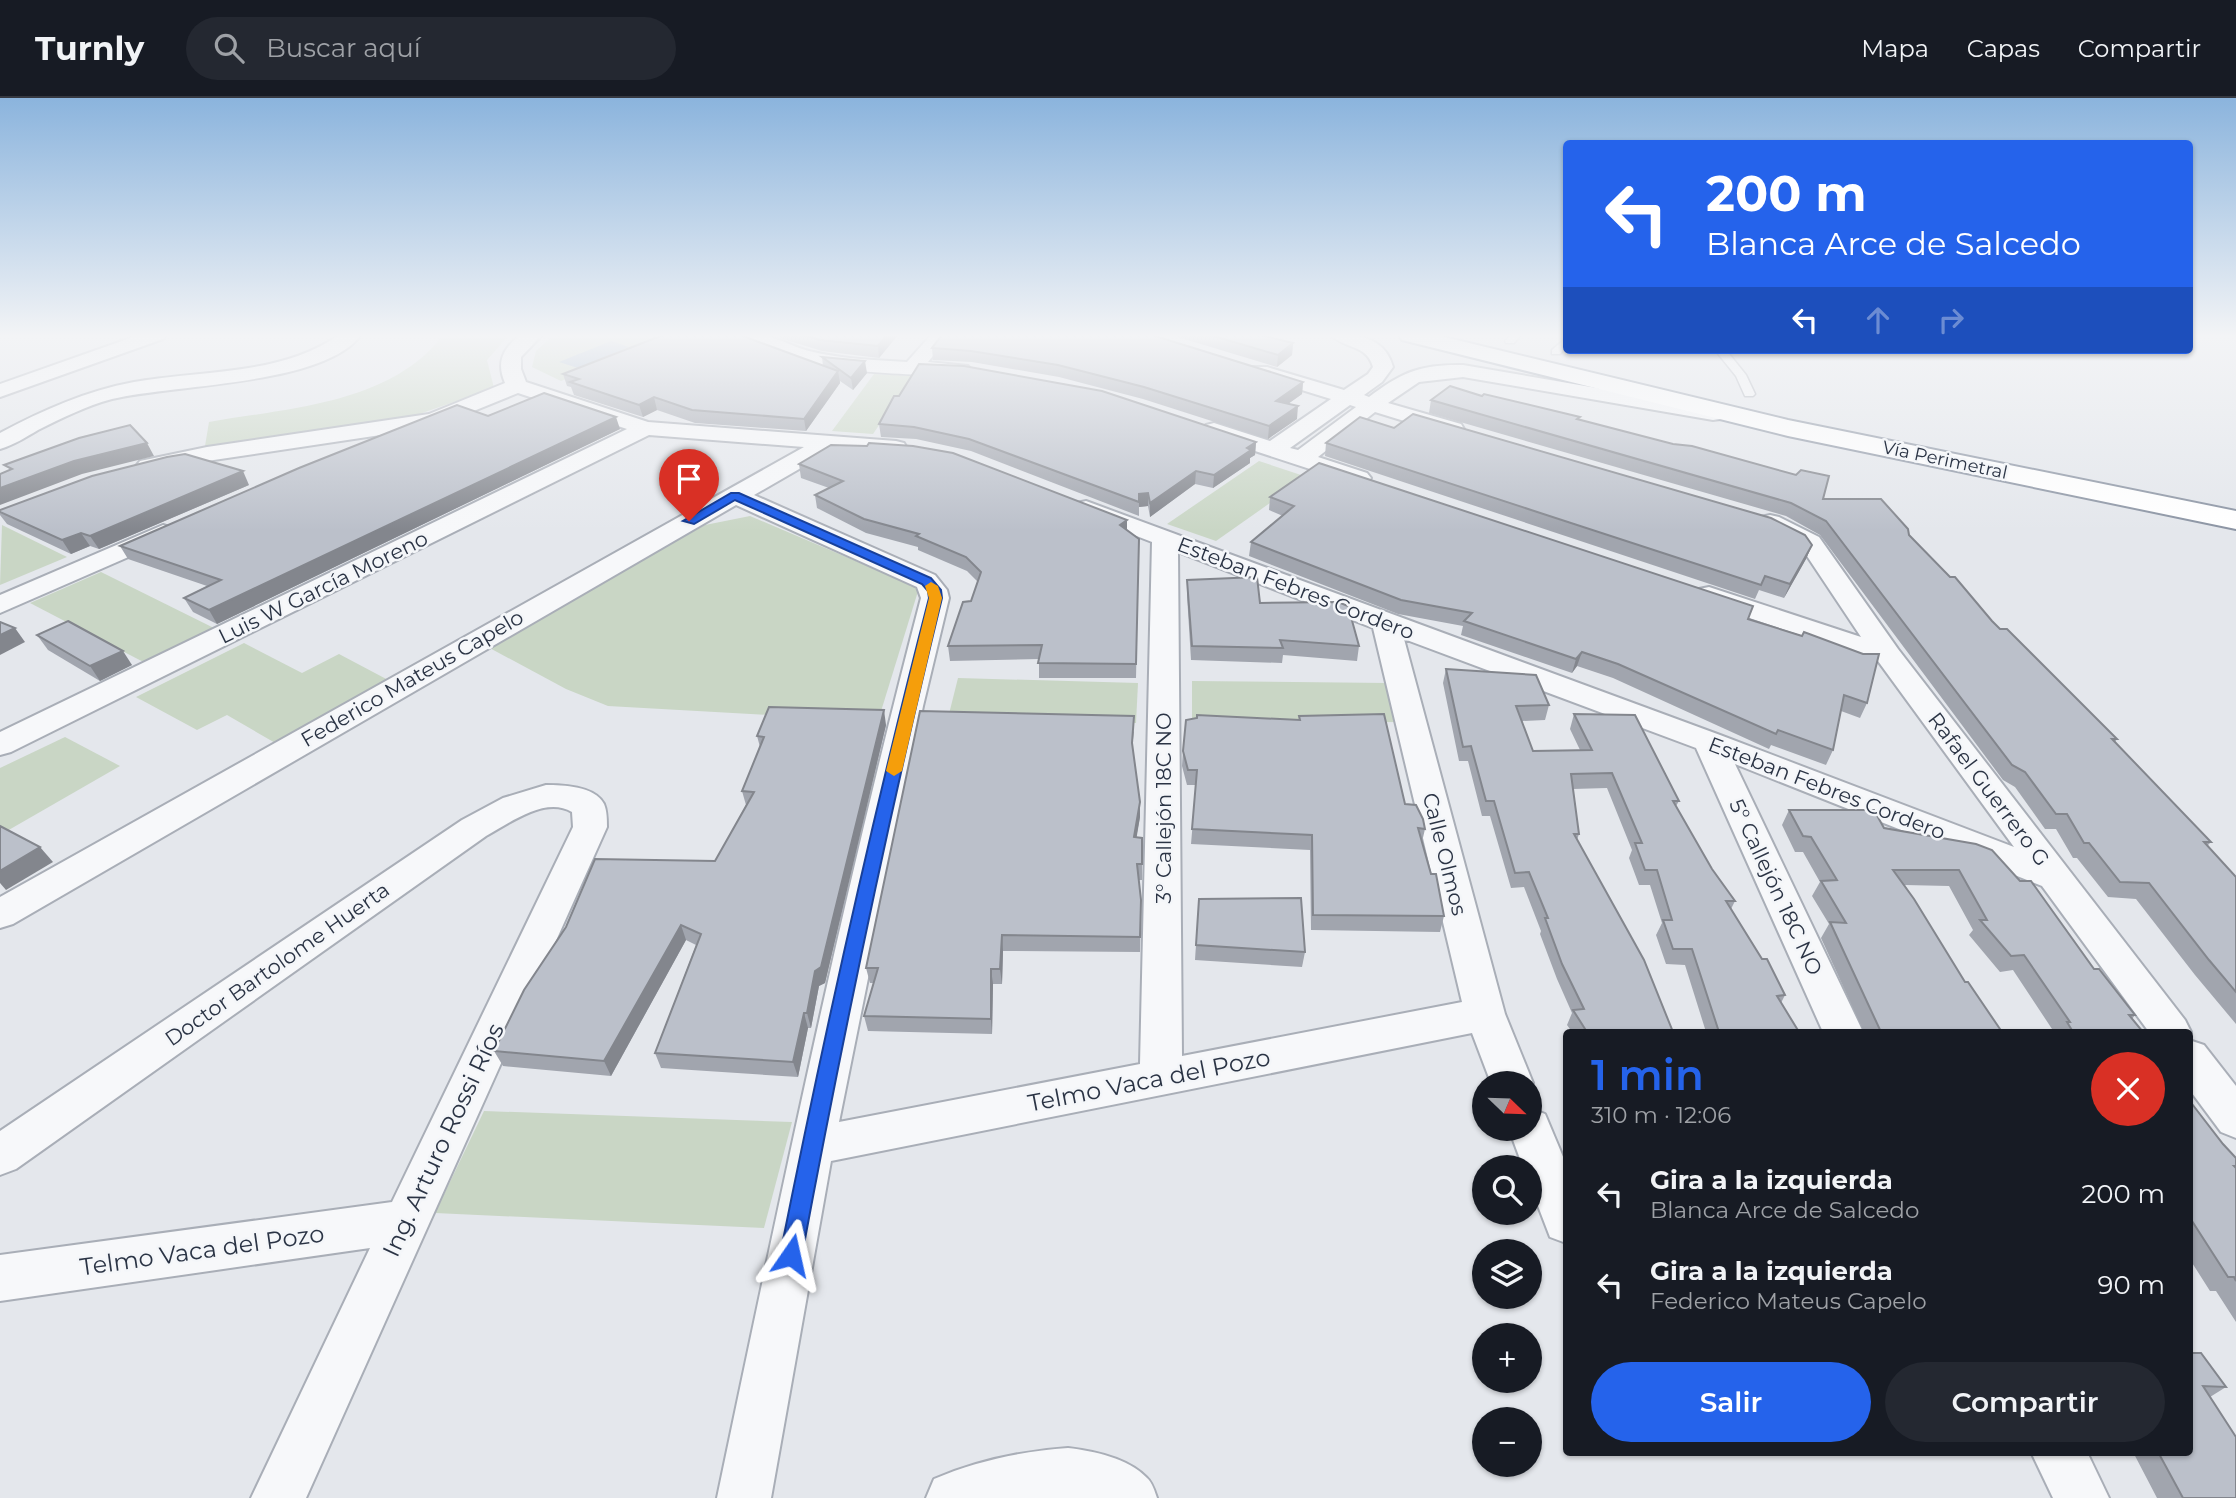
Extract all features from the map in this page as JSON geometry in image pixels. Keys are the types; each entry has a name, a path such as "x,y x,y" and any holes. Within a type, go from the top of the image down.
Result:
{"highway":[{"name":"Vía Perimetral","path":"1676,400 1788,428 2236,520"},
{"name":"Vía Perimetral","path":"1814,409 2198,488"}],"street":[{"path":"0,442 86,400"},
{"path":"274,444 341,455 482,400"},
{"path":"561,400 646,428 925,450"},
{"path":"1273,449 1341,400"},
{"path":"1356,400 1476,436"},
{"path":"1301,459 1377,400"},
{"path":"1633,400 1788,428"},
{"path":"0,414 37,422"},
{"path":"121,472 207,454 435,420"},
{"path":"1197,425 1379,485"},
{"name":"Luis W García Moreno","path":"0,746 646,428"},
{"name":"Federico Mateus Capelo","path":"0,914 826,444"},
{"path":"735,496 926,581 934,590 935,598 908,706 812,1146 744,1498"},
{"name":"Esteban Febres Cordero","path":"1063,499 1386,623 1709,741 2055,877"},
{"name":"Rafael Guerrero G","path":"1750,517 1776,524 1810,542 1888,655 2169,1029"},
{"path":"0,605 186,523"},
{"name":"3° Callejón 18C NO","path":"1161,1078 1165,539"},
{"path":"1693,589 1888,655"},
{"name":"Calle Olmos","path":"1386,623 1485,1014 1507,1071"},
{"name":"5° Callejón 18C NO","path":"1709,741 1842,1029"},
{"name":"Doctor Bartolome Huerta","path":"0,1155 474,828 510,807 540,798 563,796"},
{"name":"Ing. Arturo Rossi Ríos","path":"278,1498 590,827 589,807 580,800 563,796"},
{"name":"Telmo Vaca del Pozo","path":"812,1146 1485,1014"},
{"path":"2193,1062 2236,1119"},
{"path":"1535,1141 1563,1214"},
{"name":"Telmo Vaca del Pozo","path":"0,1278 405,1222"},
{"path":"2059,1456 2082,1498"},
{"path":"953,1498 1046,1476 1091,1475 1121,1489 1130,1498"}],"green space":[{"path":"331,400 459,400 405,419 205,446 209,422"},
{"path":"855,400 896,400 873,434 832,431"},
{"path":"1259,461 1307,477 1216,541 1167,524"},
{"path":"750,516 919,588 878,721 608,706 566,689 486,646 705,525"},
{"path":"2,525 67,557 0,585"},
{"path":"101,572 222,632 153,667 30,603"},
{"path":"244,643 302,673 339,654 390,681 277,744 227,715 197,730 136,697"},
{"path":"958,678 1138,683 1136,723 947,722"},
{"path":"1192,681 1388,683 1397,722 1192,724"},
{"path":"65,737 120,766 0,835 0,768"},
{"path":"484,1111 792,1122 764,1228 435,1213"}],"building":[{"path":"526,400 566,400 616,417 209,610 184,598 221,580 120,546 299,468 457,405 488,416"},
{"path":"625,400 648,400 639,405"},
{"path":"664,400 817,400 804,419 692,410"},
{"path":"892,400 1130,400 1256,442 1247,448 1251,450 1214,475 1196,471 1150,503 1148,493 1139,494 1139,502 969,439 914,427 879,424"},
{"path":"1187,400 1277,400 1298,406 1269,426"},
{"path":"1432,400 1510,400 1796,475 1801,470 1829,476 1823,499 1881,499 1908,529 1909,535 1950,577 1955,577 2000,629 2007,629 2117,739 2112,739 2211,842 2204,842 2236,877 2236,992 2149,883 2120,882 2089,843 2084,843 2067,814 2056,814 2025,772 2012,765 1826,521 1791,503"},
{"path":"1413,414 1771,518 1805,535 1812,545 1790,584 1765,576 1761,585 1326,443 1360,417 1394,428"},
{"path":"130,425 147,443 74,461 0,488 0,474 12,469 4,465 79,438"},
{"path":"869,443 913,446 953,453 1127,520 1120,525 1139,539 1136,664 1038,663 1042,645 948,646 963,602 971,601 981,572 966,557 916,536 919,534 864,519 815,495 843,481 799,464 831,445 867,446"},
{"path":"185,454 243,471 90,536 81,533 62,540 0,512 92,476"},
{"path":"1319,463 1753,606 1748,619 1802,636 1804,632 1863,654 1879,654 1867,703 1844,695 1833,750 1778,730 1776,734 1618,664 1582,652 1576,659 1464,621 1472,613 1401,600 1251,542 1294,506 1270,497"},
{"path":"1257,577 1260,603 1338,602 1348,606 1359,646 1280,640 1283,648 1192,646 1187,580"},
{"path":"68,621 123,651 90,666 37,635"},
{"path":"0,622 15,628 0,635"},
{"path":"1446,669 1536,675 1549,705 1516,706 1533,751 1592,750 1574,714 1635,715 1679,801 1673,801 1712,869 1735,901 1726,901 1762,959 1767,959 1785,995 1777,996 1797,1029 1718,1029 1692,949 1673,949 1663,920 1672,920 1657,870 1645,870 1635,843 1642,843 1612,773 1571,774 1579,834 1574,834 1644,960 1672,1029 1585,1029 1573,1010 1584,1009 1562,964 1545,918 1548,918 1529,872 1515,873 1494,801 1486,801 1471,746 1463,747"},
{"path":"769,707 884,710 821,967 815,971 793,1062 655,1053 701,934 681,925 604,1061 494,1051 524,990 566,927 595,859 715,861 754,792 742,791 764,737 757,736"},
{"path":"920,711 1134,716 1132,743 1140,802 1134,837 1142,838 1142,864 1137,864 1141,900 1140,937 1002,935 1000,969 991,969 991,1019 864,1016 878,968 866,968"},
{"path":"1384,714 1405,804 1416,805 1423,819 1425,829 1418,828 1431,874 1436,874 1444,916 1313,915 1312,835 1192,829 1197,770 1188,770 1183,751 1186,720 1197,718 1197,715 1300,720 1299,716"},
{"path":"1789,810 1874,810 1884,828 1976,844 1992,850 2020,881 2031,881 2094,969 2099,969 2135,1015 2129,1015 2141,1029 2071,1029 2067,1022 2070,1022 2024,955 2011,956 1980,920 1987,920 1959,870 1893,870 1965,982 1968,982 2000,1029 1880,1029 1830,922 1846,923 1821,881 1837,880 1811,837 1803,836"},
{"path":"0,826 40,847 0,871"},
{"path":"1301,898 1305,952 1196,945 1199,899"},
{"path":"2193,1105 2236,1158 2236,1281 2234,1277 2228,1277 2193,1223"},
{"path":"2193,1353 2201,1353 2226,1387 2203,1386 2236,1437 2236,1498 2183,1498 2160,1456 2193,1456"}],"slow traffic":[{"path":"894,771 935,598 931,586"}],"route":[{"path":"689,521 735,496 926,581 934,590 935,598 908,706 812,1146 791,1255"}]}
